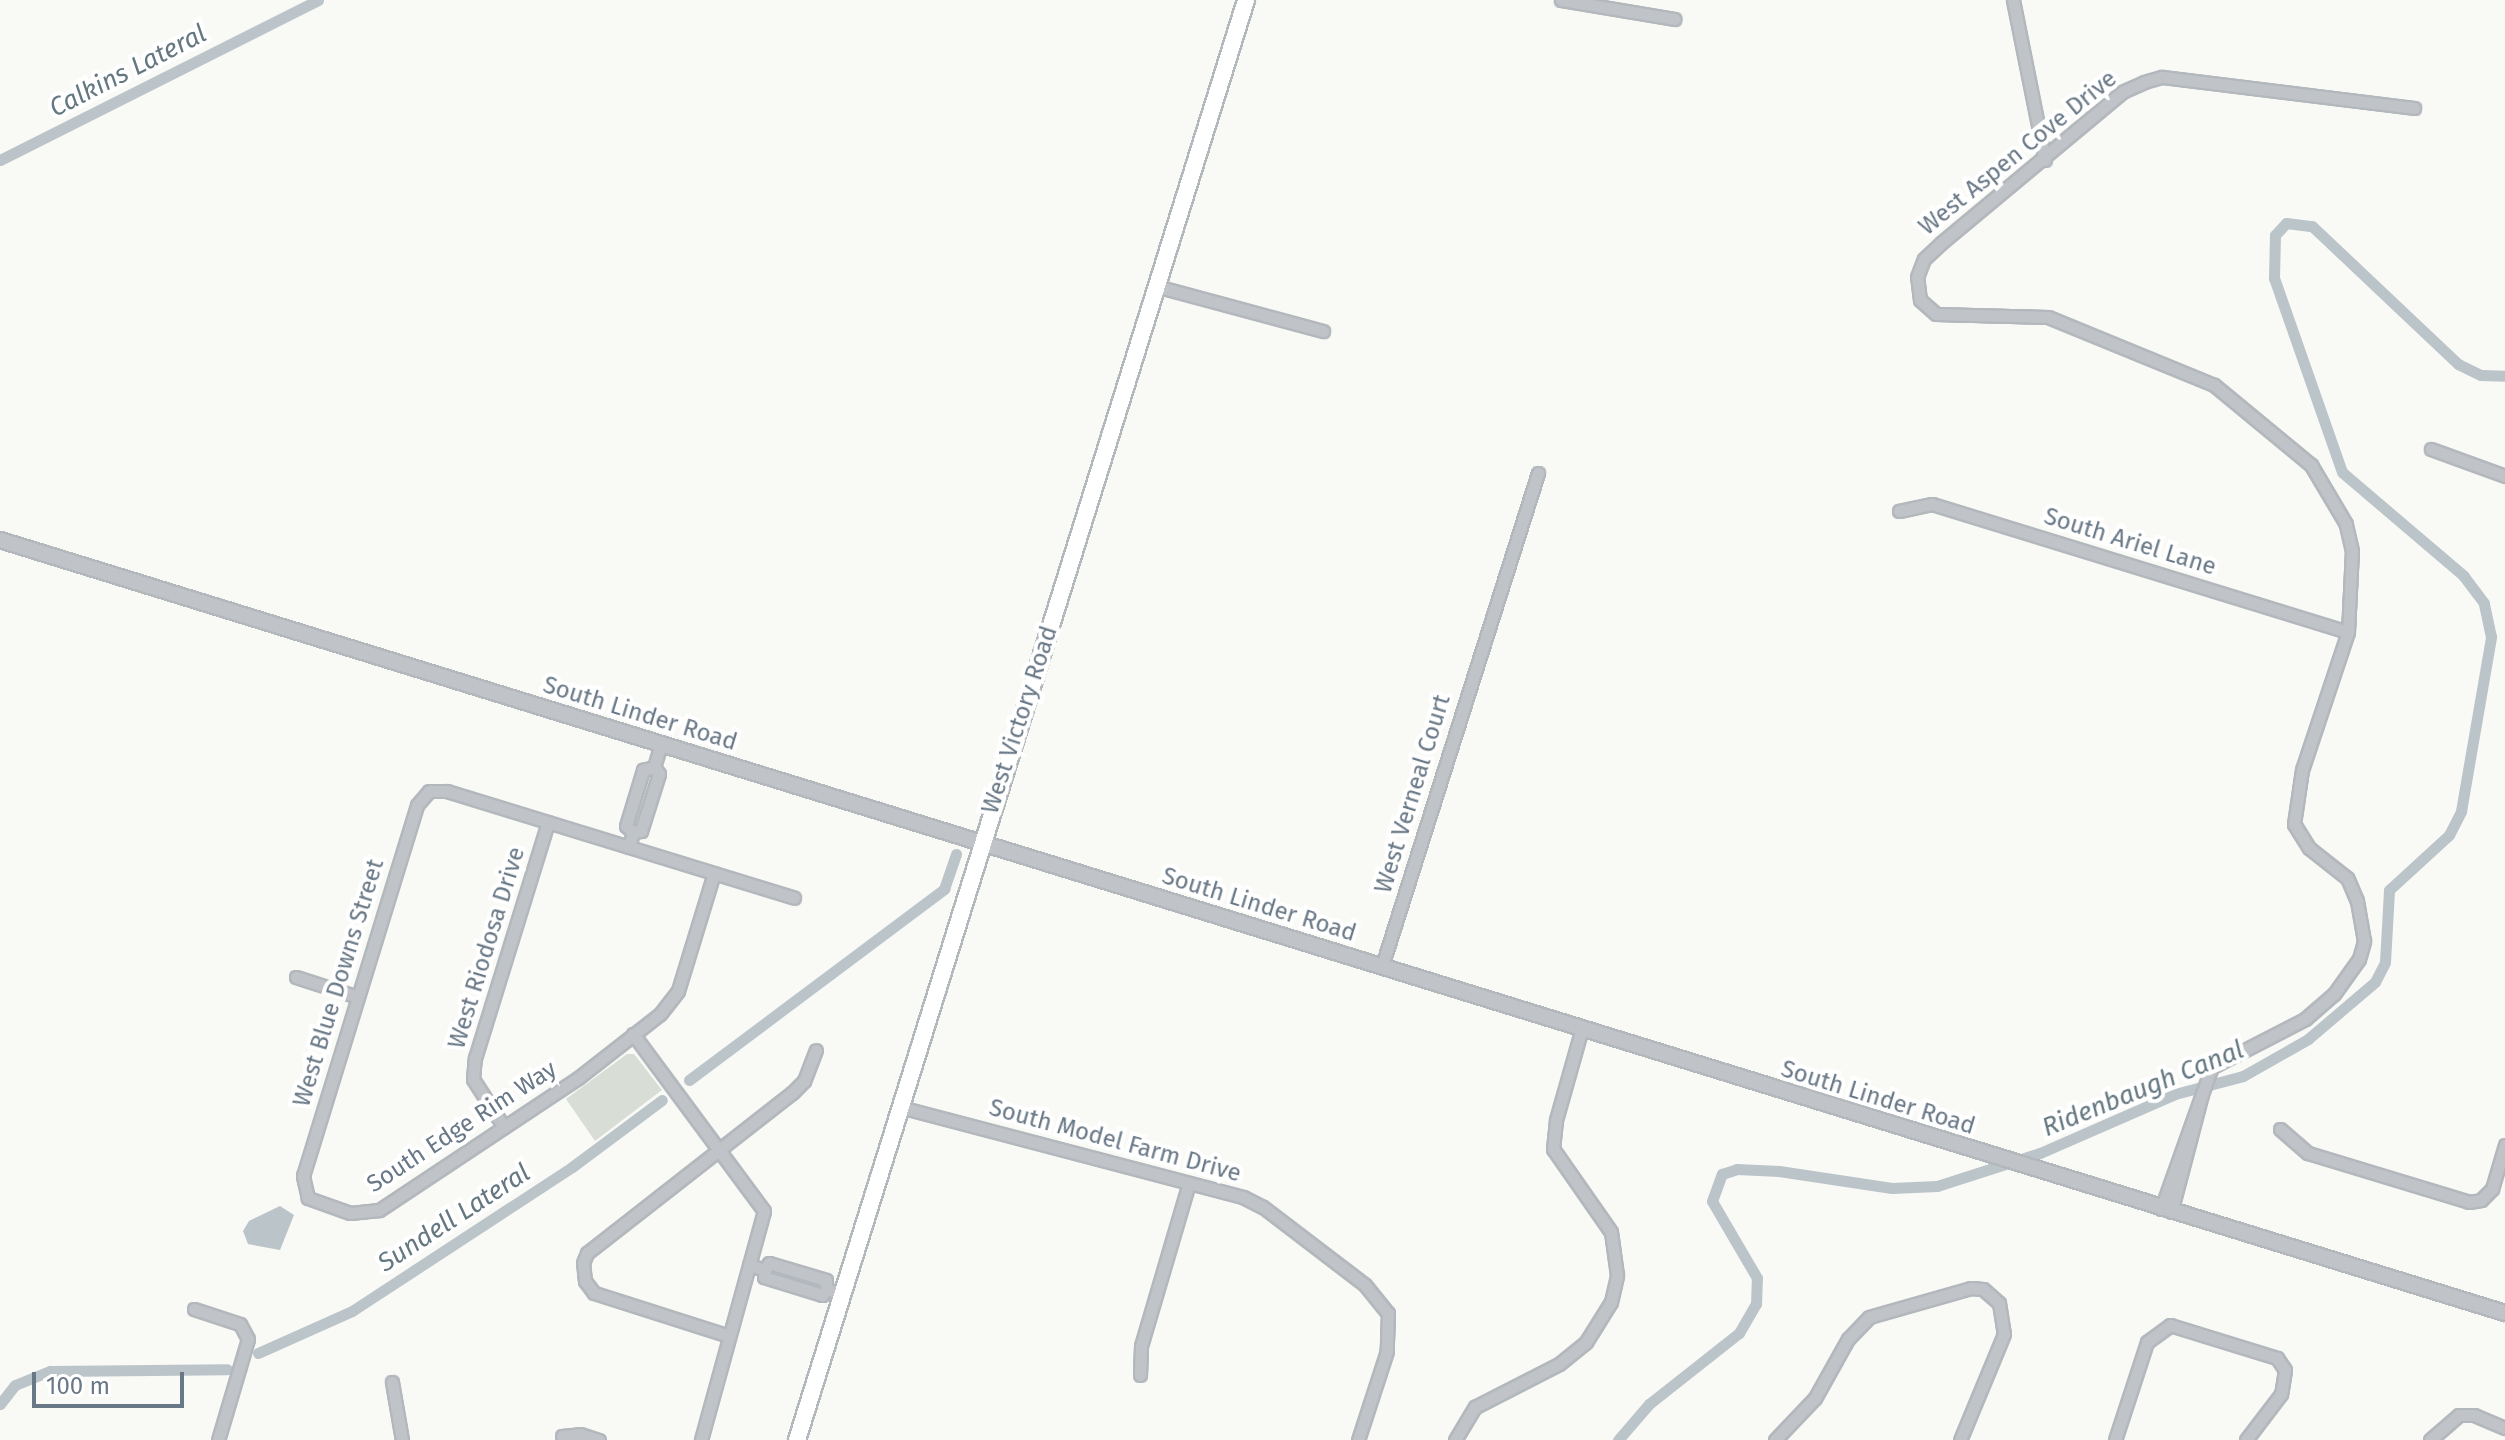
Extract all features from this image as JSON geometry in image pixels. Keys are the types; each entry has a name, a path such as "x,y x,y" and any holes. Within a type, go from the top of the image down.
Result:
{"main road":[{"name":"West Victory Road","path":"797,1440 834,1292 900,1107 1246,0"}],"street":[{"path":"1561,0 1674,19"},
{"path":"2013,0 2045,160"},
{"name":"West Aspen Cove Drive","path":"2166,1210 2212,1067 2305,1019 2334,994 2359,959 2363,924 2347,878 2309,848 2294,824 2302,770 2348,632 2352,551 2346,524 2311,465 2237,402 2203,380 2048,317 1936,314 1920,300 1917,277 1924,259 2122,92 2162,77 2414,108"},
{"path":"1156,286 1323,331"},
{"path":"2431,449 2505,476"},
{"name":"West Verneal Court","path":"1382,966 1538,473"},
{"name":"South Ariel Lane","path":"1899,511 1932,504 2348,632"},
{"name":"South Linder Road","path":"0,540 2505,1313"},
{"path":"629,847 633,832 641,831 655,788 659,774 654,767 661,744"},
{"name":"West Blue Downs Street","path":"305,1192 303,1176 417,805 429,791 447,791 548,822"},
{"path":"548,822 794,898"},
{"name":"West Riodosa Drive","path":"504,1127 473,1079 475,1058 548,822"},
{"name":"South Edge Rim Way","path":"305,1192 313,1202 350,1213 379,1210 504,1127 633,1034 666,1008 678,991 714,873"},
{"path":"296,977 358,997"},
{"path":"1455,1440 1475,1407 1559,1364 1586,1342 1611,1302 1617,1275 1611,1232 1553,1149 1556,1120 1582,1028"},
{"path":"633,1034 764,1211 726,1335 701,1440"},
{"path":"726,1335 594,1293 582,1272 587,1253 792,1093 816,1050"},
{"name":"South Model Farm Drive","path":"900,1107 1189,1183 1263,1207 1381,1300 1390,1330 1387,1351 1358,1440"},
{"path":"2280,1129 2308,1153 2469,1202 2481,1200 2492,1189 2505,1145"},
{"path":"1140,1375 1141,1346 1189,1183"},
{"path":"749,1265 765,1270 769,1263 826,1280 834,1292"},
{"path":"1775,1440 1815,1398 1848,1339 1869,1317 1961,1288 1983,1289 1999,1303 2004,1334 1960,1440"},
{"path":"194,1309 232,1320 246,1331 247,1347 218,1440"},
{"path":"2115,1440 2147,1342 2160,1328 2181,1326 2266,1352 2285,1370 2281,1394 2246,1440"},
{"path":"392,1382 402,1440"},
{"path":"2430,1440 2459,1415 2474,1415 2505,1428"},
{"path":"562,1436 580,1434 599,1440"}],"shaded area":[{"path":"627,1054 634,1054 662,1090 595,1141 566,1099"},
{"path":"280,1206 294,1215 280,1250 248,1244 243,1231 249,1221"}],"waterway":[{"name":"Calkins Lateral","path":"0,160 318,0"},
{"name":"Ridenbaugh Canal","path":"1618,1440 1649,1404 1739,1333 1756,1304 1757,1278 1712,1201 1722,1174 1737,1169 1779,1171 1892,1188 1937,1186 2040,1153 2175,1094 2243,1076 2308,1039 2375,982 2385,962 2389,890 2449,835 2461,811 2491,637 2484,603 2464,576 2342,472 2274,278 2275,235 2286,223 2312,226 2458,364 2481,375 2505,376"},
{"name":"Sundell Lateral","path":"689,1080 944,889 956,854"},
{"name":"Sundell Lateral","path":"258,1353 352,1311 572,1167 662,1100"},
{"name":"Sundell Lateral","path":"0,1404 15,1385 50,1371 227,1369"}]}
